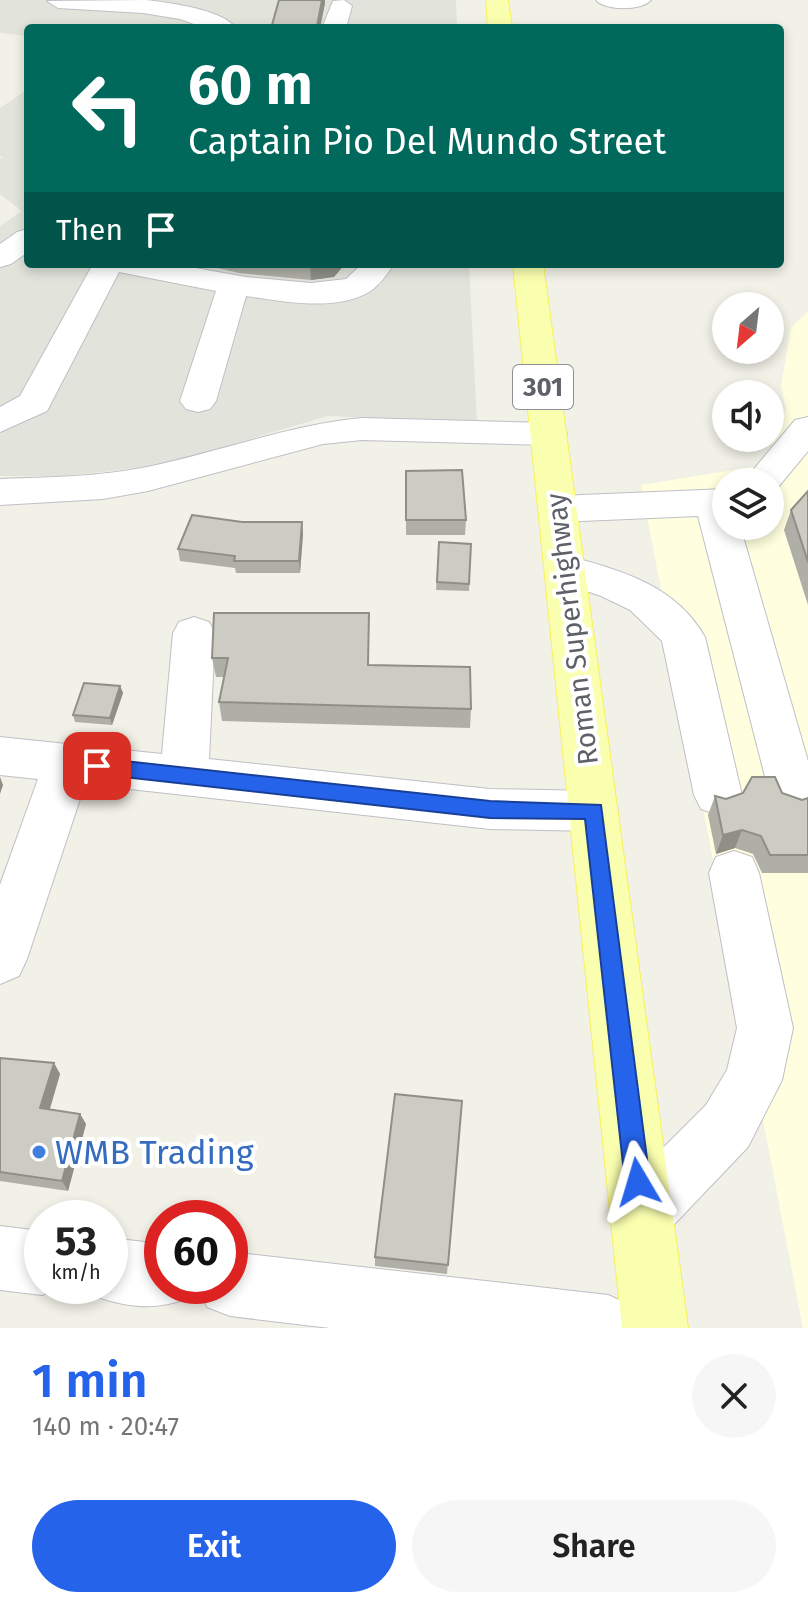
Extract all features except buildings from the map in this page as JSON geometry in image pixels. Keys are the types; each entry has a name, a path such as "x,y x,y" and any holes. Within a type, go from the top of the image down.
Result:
{"main road":[{"path":"497,0 500,24"},
{"name":"Roman Superhighway","path":"528,268 655,1328"}],"street":[{"path":"607,0 640,0"},
{"path":"58,1 164,9 194,15 215,24"},
{"path":"335,24 341,6"},
{"path":"0,258 24,241"},
{"path":"0,258 24,255"},
{"path":"0,421 34,403 106,268"},
{"path":"149,268 326,295 357,286 375,268"},
{"path":"198,401 234,282"},
{"path":"774,468 808,428"},
{"path":"0,492 103,487 148,479 322,433 362,429 549,434"},
{"path":"558,509 712,503"},
{"path":"729,540 794,796"},
{"path":"565,569 620,585 650,600 668,616 683,637 718,795"},
{"path":"184,776 194,633"},
{"path":"0,756 490,809 594,811"},
{"path":"0,959 68,763"},
{"path":"642,1213 727,1126 753,1080 765,1028 734,873"},
{"path":"0,1258 24,1261"},
{"path":"248,1286 608,1328"}],"shaded area":[{"path":"0,0 456,0 457,24 24,24 24,36 0,33"},
{"path":"24,92 24,268 469,268 477,424 328,416 162,465 64,476 0,476 0,226 22,211 0,194 0,159 3,157 0,156 0,108"},
{"path":"808,312 808,1328 803,1328 641,485 712,473 712,540 784,540 784,468 746,468 764,465 769,452 784,452 786,409 782,380 791,327"}],"place":[{"name":"WMB Trading","path":"39,1152"}],"route":[{"path":"97,766 490,809 594,811 638,1182"}]}
